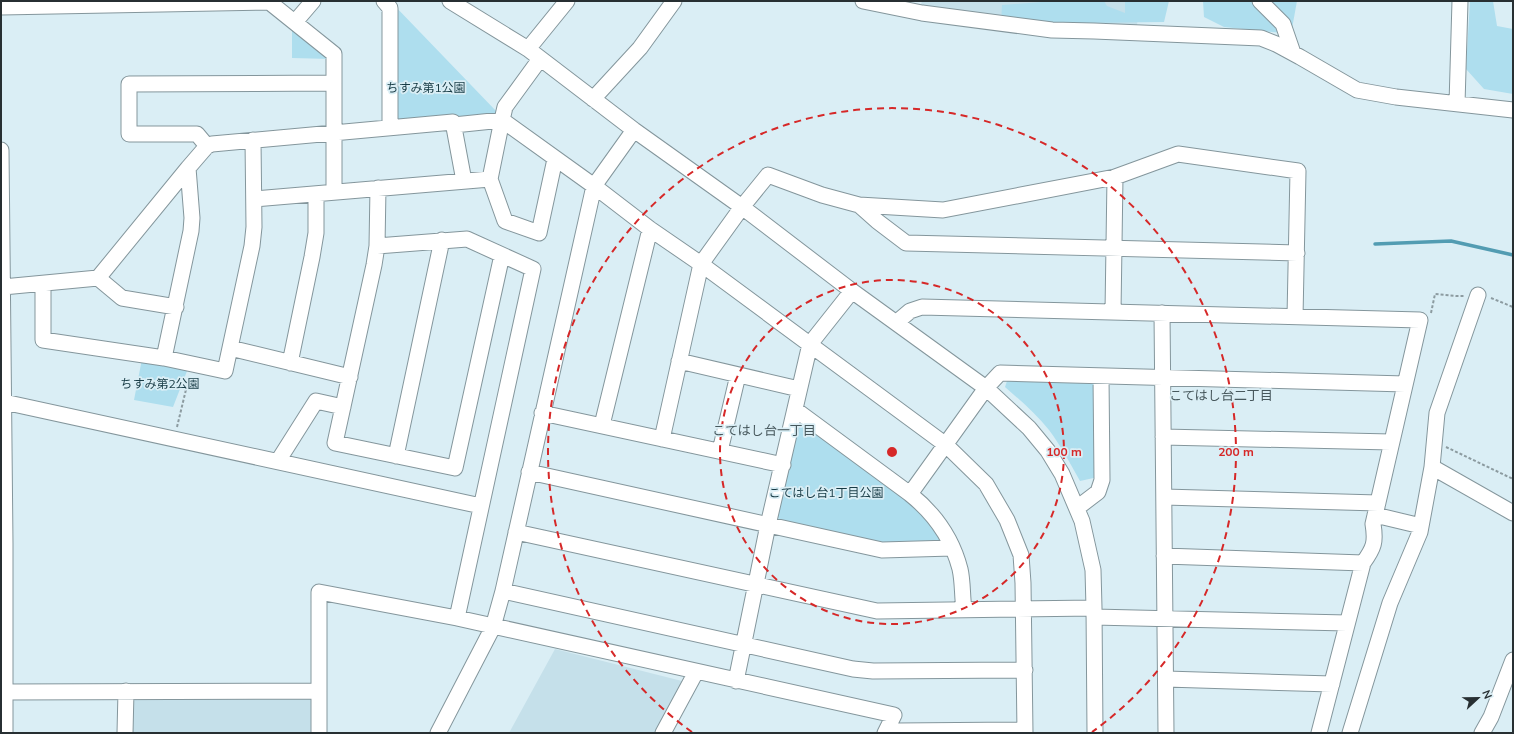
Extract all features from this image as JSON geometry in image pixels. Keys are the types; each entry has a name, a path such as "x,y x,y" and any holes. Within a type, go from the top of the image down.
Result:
{"street":[{"path":"295,22 313,1"},
{"path":"384,1 390,8 390,127"},
{"path":"450,1 528,49 634,130 742,207 852,291 897,322 986,388 1029,428 1048,451 1062,474 1082,521 1093,570 1095,733"},
{"path":"528,49 567,1"},
{"path":"593,99 640,48 674,1"},
{"path":"863,1 922,13 1052,30 1261,38 1293,53 1357,90 1396,97 1513,110"},
{"path":"1260,1 1283,24 1293,53"},
{"path":"1457,104 1460,1"},
{"path":"1,7 269,2 334,54 334,192"},
{"path":"540,59 505,107 502,120 490,179 505,221 539,233 555,159"},
{"path":"207,146 197,134 129,134 129,84 334,83"},
{"path":"2,295 43,284 98,278 188,168 207,146 212,144 390,127 453,122 454,125 502,120 594,186 650,229 701,264 946,445 986,484 1007,520 1021,555 1024,609 1025,732 897,731 896,733"},
{"path":"454,125 464,181"},
{"path":"438,733 493,627 516,532 594,186 634,130"},
{"path":"43,284 44,340 164,358 225,371 252,246 254,227 253,140"},
{"path":"1,150 2,355 4,402 3,696 5,733"},
{"path":"662,439 701,264 742,207 768,175 822,195 859,205 943,210 1115,177 1178,154 1298,171 1295,317"},
{"path":"164,358 191,231 192,218 188,168"},
{"path":"1113,312 1115,177"},
{"path":"254,198 490,179"},
{"path":"378,188 377,246 335,443 455,468 502,255"},
{"path":"290,363 316,233 316,194"},
{"path":"859,205 906,243 1297,253"},
{"path":"602,425 650,229"},
{"path":"377,246 466,239 533,269 457,618"},
{"path":"396,456 442,240"},
{"path":"98,278 122,298 176,307"},
{"path":"736,681 768,526 810,344 852,291"},
{"path":"1350,733 1390,603 1420,532 1432,467 1437,413 1478,295"},
{"path":"897,322 910,311 922,307 1420,320 1376,509 1373,524 1375,539 1372,552 1363,563 1319,733"},
{"path":"1162,313 1166,733"},
{"path":"230,348 350,376"},
{"path":"679,361 799,389"},
{"path":"910,494 986,388 1000,373 1405,384"},
{"path":"720,451 738,375"},
{"path":"1077,508 1098,492 1102,480 1101,376"},
{"path":"278,461 316,401 343,407"},
{"path":"4,402 481,506"},
{"path":"796,410 910,494 923,505 941,525 947,535 960,570 964,609"},
{"path":"542,412 783,466"},
{"path":"1163,437 1391,442"},
{"path":"1432,467 1513,513"},
{"path":"529,472 882,550 952,548"},
{"path":"1164,497 1376,509 1421,526"},
{"path":"516,532 877,611 1024,609 1094,612 1165,618 1347,623"},
{"path":"1164,556 1363,563"},
{"path":"502,591 853,669 873,671 1025,670"},
{"path":"319,733 319,592 457,618 894,715 885,733"},
{"path":"1482,733 1491,717 1513,660"},
{"path":"666,732 696,672"},
{"path":"1166,679 1332,684"},
{"path":"3,696 126,691 319,691"},
{"path":"125,733 126,691"}],"path":[{"path":"174,438 193,364"},
{"path":"1434,441 1513,479"}],"shaded area":[{"path":"922,1 1139,1 1137,26 1053,27 920,8"},
{"path":"555,649 682,681 655,733 509,733"},
{"path":"133,697 311,698 311,733 132,733"}],"green space":[{"path":"1055,1 1104,1 1107,6 1125,13 1125,1 1169,1 1164,22 1001,24 1002,5"},
{"path":"1203,1 1297,1 1291,34 1224,27 1204,17"},
{"path":"1470,1 1493,1 1497,26 1513,29 1513,94 1484,89 1466,69"},
{"name":"ちすみ第1公園","path":"392,3 497,112 494,118 397,122"},
{"path":"292,28 331,59 292,58"},
{"name":"ちすみ第2公園","path":"142,359 189,366 173,407 134,400"},
{"path":"1008,378 1093,379 1098,386 1098,477 1080,481 1049,430 1005,387"},
{"name":"こてはし台1丁目公園","path":"805,425 913,504 943,540 940,545 879,546 781,525 778,517 796,429"}],"waterway":[{"path":"1375,244 1451,241 1513,255"}],"district":[{"name":"こてはし台二丁目","path":"1221,395"},
{"name":"こてはし台一丁目","path":"764,430"}]}
